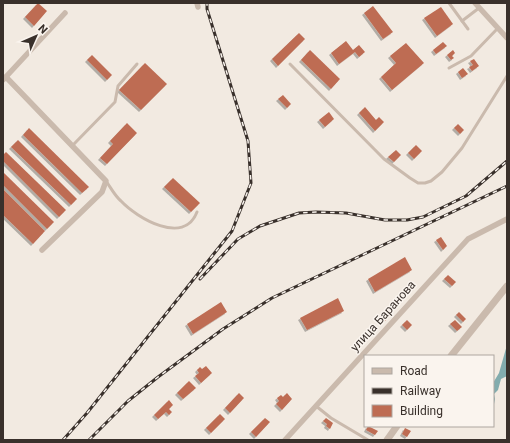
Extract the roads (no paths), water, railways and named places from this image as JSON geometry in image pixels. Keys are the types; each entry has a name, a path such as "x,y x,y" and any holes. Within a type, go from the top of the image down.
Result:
{"street":[{"path":"475,3 507,38"},
{"path":"42,250 102,192 106,181 73,145 5,78 65,13"},
{"name":"улица Баранова","path":"285,440 468,239 475,234 507,219"},
{"path":"452,355 507,286"},
{"path":"387,440 396,427"}],"lane":[{"path":"450,3 468,29"},
{"path":"462,21 479,8"},
{"path":"449,68 471,56 498,28"},
{"path":"73,145 116,102 118,86 137,64"},
{"path":"290,64 384,159 410,178 418,182 425,183 431,181 442,172 462,148 507,76"},
{"path":"106,181 120,201 156,225 165,227 182,227 193,219 197,212"},
{"path":"316,406 331,418 368,440"}],"water":[{"path":"507,345 507,376 501,379 498,390 494,394 494,381 499,373"}],"railway":[{"path":"63,440 87,413 232,231 251,183 248,141 207,9 207,3"},
{"path":"200,279 238,239 260,226 299,213 316,212 346,213 385,220 407,220 423,217 466,196 507,161"},
{"path":"89,440 128,401 158,377 223,329 272,298 507,186"}]}
